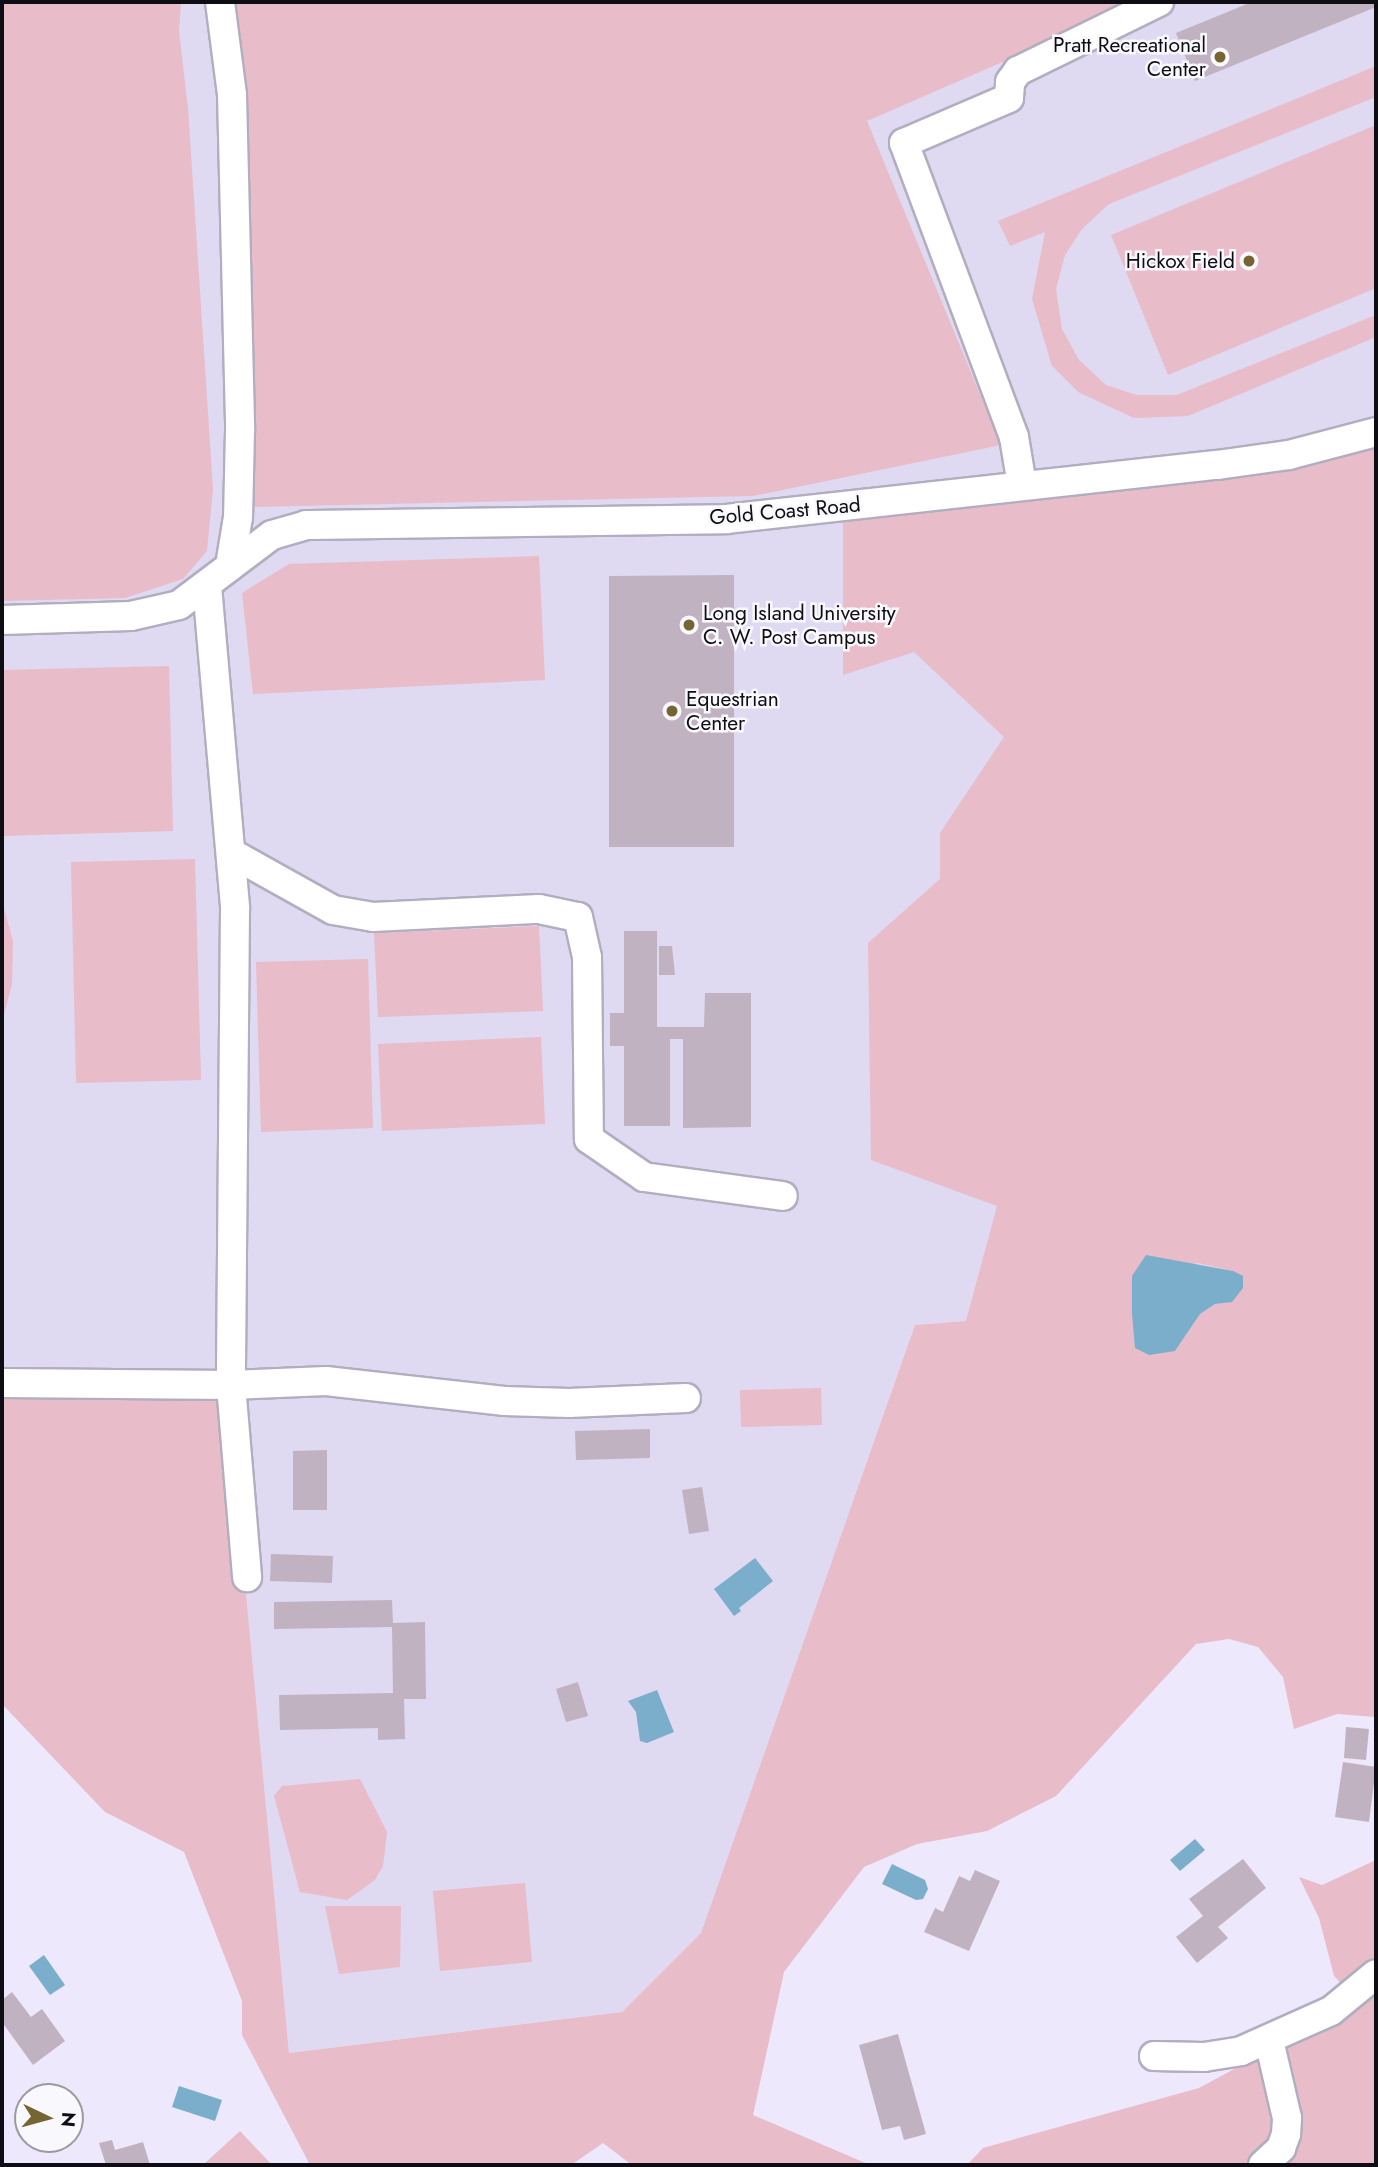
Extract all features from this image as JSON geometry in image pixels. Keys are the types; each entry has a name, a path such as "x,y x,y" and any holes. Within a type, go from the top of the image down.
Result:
{"street":[{"path":"220,2 232,94 240,431 238,517 230,566"},
{"path":"1022,485 1014,437 904,143 1009,98 1010,82 1017,71 1159,2"},
{"name":"Gold Coast Road","path":"2,620 131,616 179,605 272,536 306,525 726,519 1277,456 1376,432"},
{"path":"207,586 235,909 230,1385 247,1577"},
{"path":"231,853 334,910 373,917 539,909 578,917 587,957 589,1139 644,1177 783,1196"},
{"path":"2,1384 230,1385 326,1381 504,1401 569,1403 686,1398"},
{"path":"1154,2056 1204,2057 1241,2051 1331,2011 1376,1974"},
{"path":"1264,2165 1281,2148 1286,2134 1287,2118 1269,2040"}],"shaded area":[{"name":"Long Island University C. W. Post Campus","path":"2,2 1376,2 1376,1249 1190,1449 966,1321 915,1325 701,1933 622,2012 289,2053 227,1390 2,1378"},
{"path":"2,2 181,2 179,31 188,108 213,489 207,551 183,579 125,598 2,601"},
{"path":"219,2 1140,2 867,121 1001,445 753,496 249,507"},
{"path":"1376,66 1376,97 1109,204 1082,229 1065,255 1056,289 1062,329 1079,360 1106,385 1137,395 1177,395 1376,315 1376,337 1188,416 1134,418 1078,392 1052,366 1032,299 1045,232 1010,246 998,221"},
{"name":"Hickox Field","path":"1376,125 1376,288 1168,375 1111,235"},
{"path":"1376,442 1376,1717 1337,1714 1294,1729 1283,1677 1258,1647 1229,1639 1196,1644 1056,1796 987,1831 917,1844 864,1867 784,1972 753,2115 870,2165 632,2165 603,2143 571,2165 310,2165 242,2035 242,2001 184,1852 105,1812 2,1704 2,1398 227,1390 289,2053 622,2012 701,1933 915,1325 966,1321 997,1206 871,1160 868,943 940,879 940,833 1004,737 914,652 843,675 843,518","holes":["1198,1263 1233,1271 1232,1301 1215,1304 1200,1314 1175,1351 1135,1348 1132,1276"]},
{"path":"539,556 545,680 253,694 242,593 289,564"},
{"path":"169,666 173,831 2,836 2,670"},
{"path":"195,859 201,1080 76,1083 71,862"},
{"path":"2,902 13,941 12,984 2,1022"},
{"path":"539,926 543,1011 378,1017 374,933"},
{"path":"368,959 373,1128 261,1132 256,962"},
{"path":"541,1037 545,1124 382,1131 378,1044"},
{"path":"821,1388 822,1425 741,1427 740,1390"},
{"path":"360,1779 387,1832 383,1866 375,1880 347,1900 300,1892 274,1796 282,1786"},
{"path":"1376,1860 1376,2165 967,2165 983,2148 1199,2088 1359,2002 1334,1976 1319,1918 1299,1877 1322,1885"},
{"path":"525,1883 532,1962 440,1971 433,1891"},
{"path":"325,1906 401,1906 400,1967 339,1974"},
{"path":"240,2131 272,2165 203,2165"}],"water":[{"path":"1146,1255 1233,1271 1243,1276 1243,1288 1232,1302 1215,1304 1200,1314 1175,1351 1149,1355 1135,1348 1132,1314 1132,1276"},
{"path":"755,1558 773,1581 739,1608 741,1611 734,1616 714,1589"},
{"path":"657,1690 674,1732 647,1743 640,1741 636,1712 628,1701"},
{"path":"1195,1839 1205,1850 1180,1871 1170,1860"},
{"path":"892,1864 925,1880 928,1889 923,1899 916,1900 882,1884"},
{"path":"44,1955 65,1985 50,1995 29,1966"},
{"path":"179,2086 222,2100 215,2121 172,2107"}],"building":[{"name":"Pratt Recreational Center","path":"1252,2 1376,2 1376,7 1195,81 1176,33"},
{"name":"Equestrian Center","path":"734,575 734,847 609,847 609,576"},
{"path":"624,931 657,931 657,1027 704,1027 705,993 751,993 751,1127 683,1128 683,1039 670,1039 670,1126 624,1126 624,1046 610,1046 610,1013 624,1013"},
{"path":"659,946 672,946 675,975 659,975"},
{"path":"650,1429 650,1458 576,1460 575,1431"},
{"path":"327,1450 327,1510 293,1510 293,1451"},
{"path":"702,1487 709,1531 689,1534 682,1490"},
{"path":"271,1554 333,1556 332,1583 270,1581"},
{"path":"392,1600 393,1623 425,1622 426,1699 404,1699 405,1739 378,1740 378,1728 280,1730 279,1695 393,1693 392,1627 274,1629 274,1602"},
{"path":"578,1682 588,1716 566,1722 556,1689"},
{"path":"1346,1727 1369,1729 1366,1760 1344,1758"},
{"path":"1343,1762 1376,1767 1369,1822 1335,1817"},
{"path":"1243,1859 1266,1888 1218,1927 1228,1938 1197,1963 1176,1937 1203,1916 1189,1899"},
{"path":"975,1870 1000,1881 969,1951 924,1932 935,1908 943,1912 959,1876 970,1881"},
{"path":"12,1992 31,2017 42,2009 65,2041 33,2065 2,2022 2,2000"},
{"path":"898,2034 926,2134 904,2140 900,2126 882,2130 859,2045"},
{"path":"112,2140 115,2150 143,2142 150,2165 106,2165 99,2143"}],"place":[{"name":"Pratt Recreational Center","path":"1220,57"},
{"name":"Hickox Field","path":"1249,261"},
{"name":"Long Island University C. W. Post Campus","path":"689,625"},
{"name":"Equestrian Center","path":"672,711"}]}
